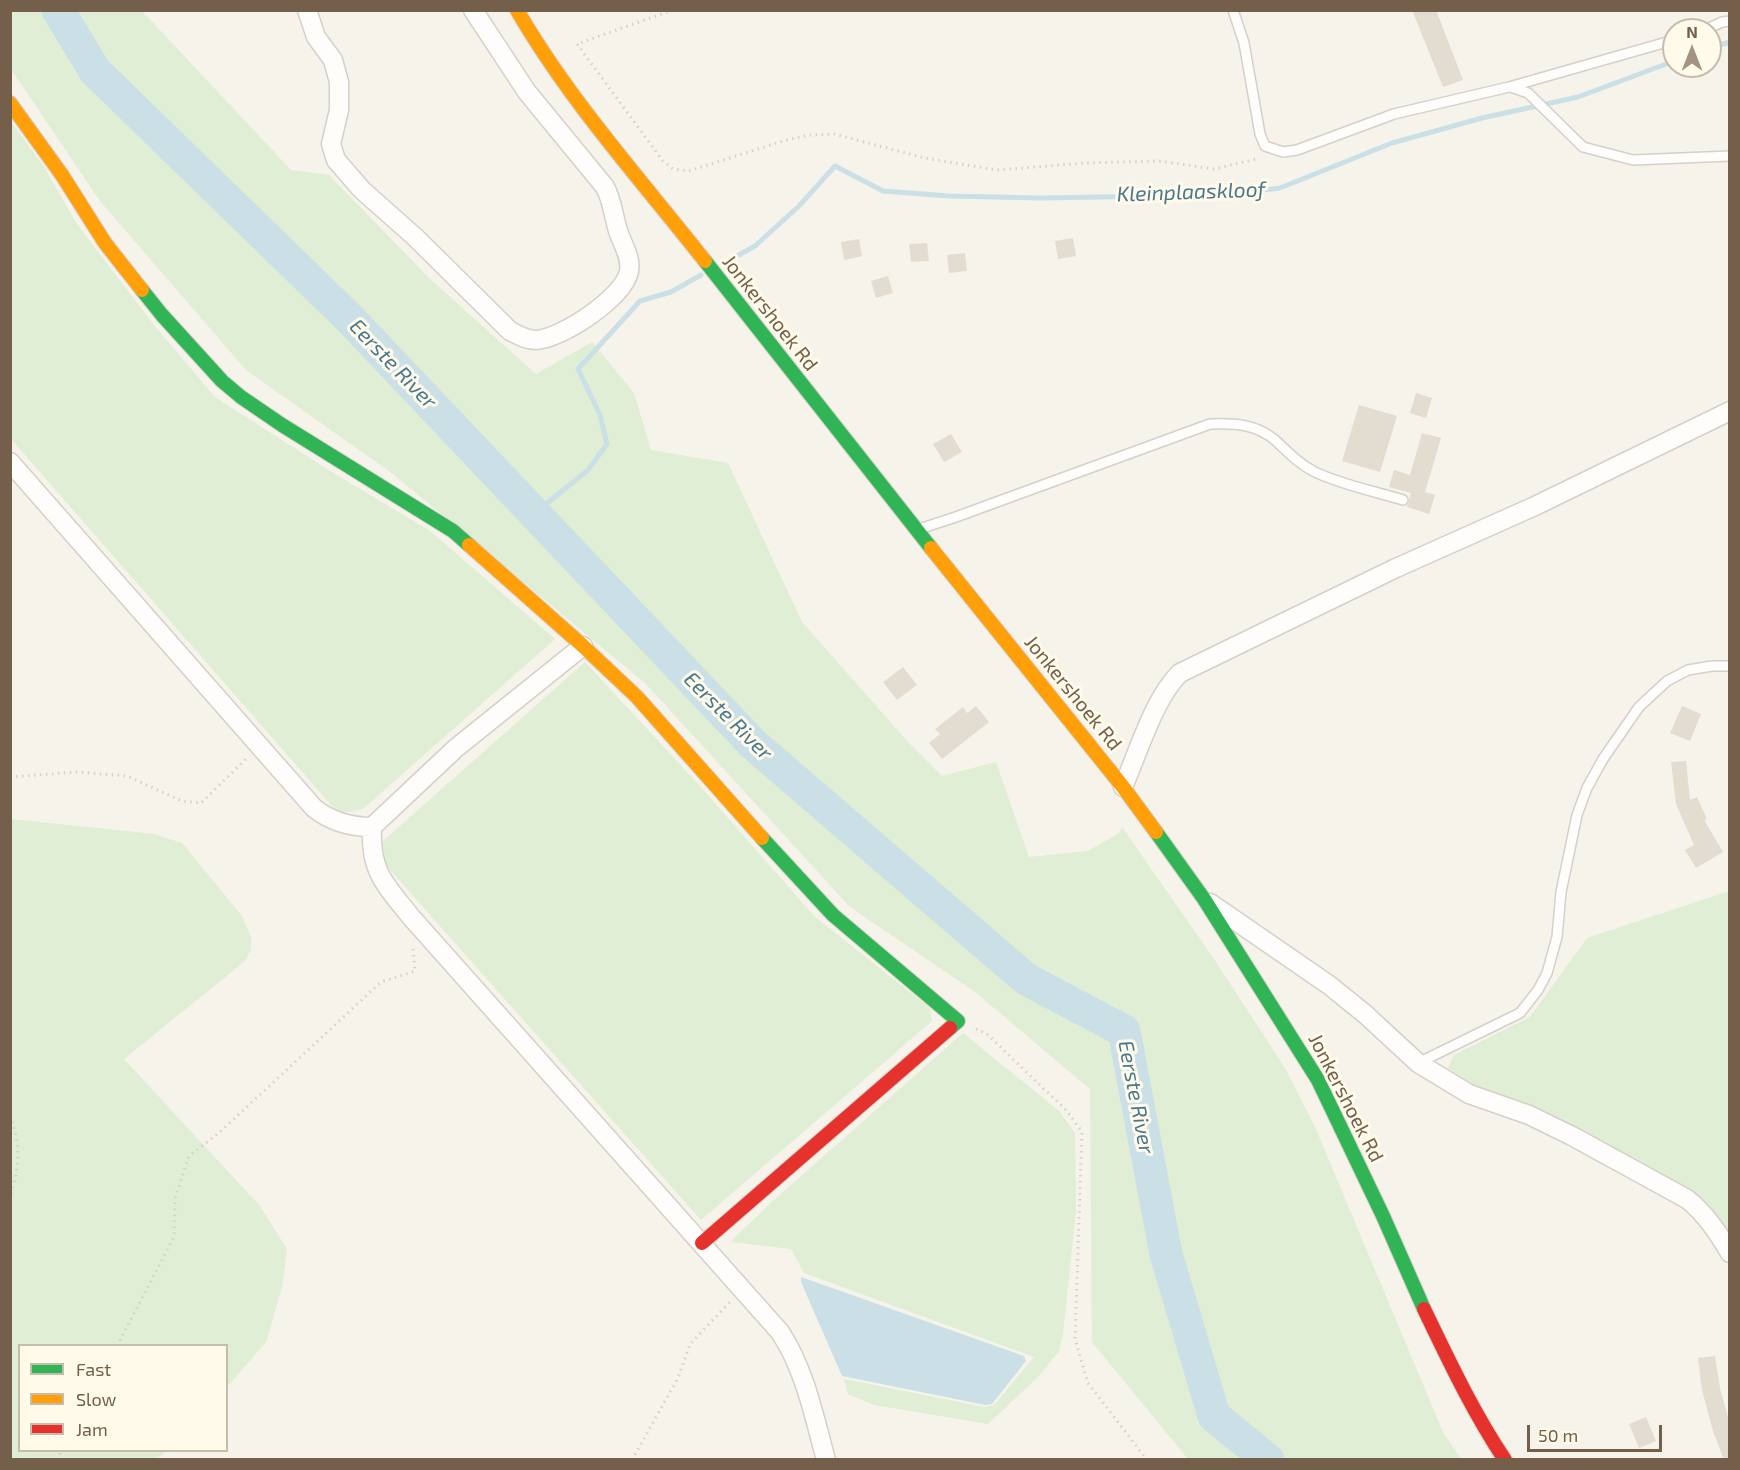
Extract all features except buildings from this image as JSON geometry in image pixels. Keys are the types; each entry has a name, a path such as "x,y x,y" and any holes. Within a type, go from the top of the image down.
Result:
{"street":[{"path":"307,10 316,37 333,60 339,82 339,110 331,144 336,160 362,190 415,237 510,331 524,338 535,340 548,338 564,332 589,315 623,286 630,270 628,257 616,225 611,198 605,187 527,92 473,10"},
{"name":"Jonkershoek Rd","path":"517,10 531,34 577,99 916,530 1123,788 1204,899 1318,1080 1471,1405 1505,1460"},
{"path":"10,103 62,175 105,243 162,315 222,381 282,425 453,531 583,646 659,720 825,907 958,1020 702,1243"},
{"path":"1123,788 1159,703 1170,683 1180,673 1396,568 1534,506 1730,411"},
{"path":"10,462 314,808 326,818 360,827 372,827 456,748 583,646"},
{"path":"372,827 371,849 377,872 411,917 780,1332 792,1350 801,1372 826,1460"},
{"path":"1204,899 1329,985 1365,1014 1418,1063 1469,1094 1528,1115 1572,1136 1687,1199 1700,1209 1730,1253"}],"lane":[{"path":"1233,10 1244,44 1260,134 1265,146 1283,152 1297,150 1394,114 1509,87 1662,43"},
{"path":"1509,87 1528,93 1583,147 1633,160 1730,156"},
{"path":"916,530 1210,424 1234,423 1258,429 1274,439 1297,461 1316,472 1403,500"},
{"path":"1418,1063 1520,1013 1538,990 1547,973 1557,937 1561,892 1577,815 1587,788 1603,759 1639,707 1667,681 1688,670 1730,666"}],"path":[{"path":"673,10 577,44 663,161 673,169 689,171 808,135 834,134 925,158 997,170 1085,163 1159,162 1214,169 1256,159 1265,146"},
{"path":"10,777 77,772 127,776 182,801 201,802 240,763 260,747"},
{"path":"118,1344 174,1237 175,1198 189,1156 220,1132 381,982 415,970 411,917"},
{"path":"958,1020 987,1034 1067,1111 1082,1132 1075,1339 1088,1383 1147,1460"},
{"path":"10,1032 10,1045"},
{"path":"10,1116 16,1132 20,1161 10,1198"},
{"path":"632,1460 678,1378 690,1344 742,1288"}],"green space":[{"path":"10,11 142,11 291,170 329,175 430,279 536,374 592,342 634,393 651,450 728,463 802,622 909,743 942,776 996,762 1029,857 1088,851 1118,834 1122,827 1214,959 1285,1068 1315,1127 1443,1432 1461,1459 1188,1459 1092,1342 1090,1089 975,992 850,907 645,683 393,474 246,370 100,201 11,69"},
{"path":"10,120 44,167 77,224 154,325 215,397 327,469 430,531 555,639 363,809 339,814 11,439"},
{"path":"585,662 699,785 815,917 930,1008 932,1021 701,1220 384,863 383,841"},
{"path":"11,819 155,834 182,843 242,916 251,937 251,950 245,961 124,1059 260,1206 287,1249 282,1288 266,1342 228,1386 228,1344 18,1344 18,1452 165,1452 157,1459 11,1459"},
{"path":"1729,891 1729,1237 1721,1221 1702,1200 1595,1138 1529,1105 1477,1087 1448,1068 1454,1055 1530,1017 1587,938"},
{"path":"963,1033 1059,1111 1075,1133 1076,1210 1063,1334 1059,1351 1038,1377 988,1424 874,1405 848,1394 844,1379 984,1407 994,1405 1034,1357 804,1273 791,1249 730,1242 774,1200"}],"shaded area":[{"path":"801,1277 1024,1356 1026,1361 992,1404 985,1405 842,1376 801,1282"}],"waterway":[{"name":"Eerste River","path":"58,10 95,71 351,320 753,744 1026,979 1124,1031 1166,1254 1214,1416 1268,1460"},
{"name":"Kleinplaaskloof","path":"1722,44 1730,42"},
{"name":"Kleinplaaskloof","path":"730,260 755,246 799,206 835,166 883,191 949,196 1040,198 1223,195 1280,188 1392,143 1482,118 1578,97 1662,66"},
{"name":"Kleinplaaskloof","path":"535,513 588,470 607,444 600,415 578,369 640,301 671,292 701,275"}],"traffic: fast":[{"path":"705,261 931,548"},
{"path":"142,290 222,381 241,397 453,531 469,545"},
{"path":"1156,832 1204,899 1318,1080 1383,1216 1424,1309"},
{"path":"762,838 833,915 958,1021 950,1028"}],"traffic: slow":[{"path":"517,10 582,108 705,261"},
{"path":"10,103 62,175 105,243 142,290"},
{"path":"469,545 637,697 762,838"},
{"path":"931,548 1123,787 1156,832"}],"traffic: jam":[{"path":"702,1243 950,1028"},
{"path":"1424,1309 1472,1405 1505,1460"}]}
